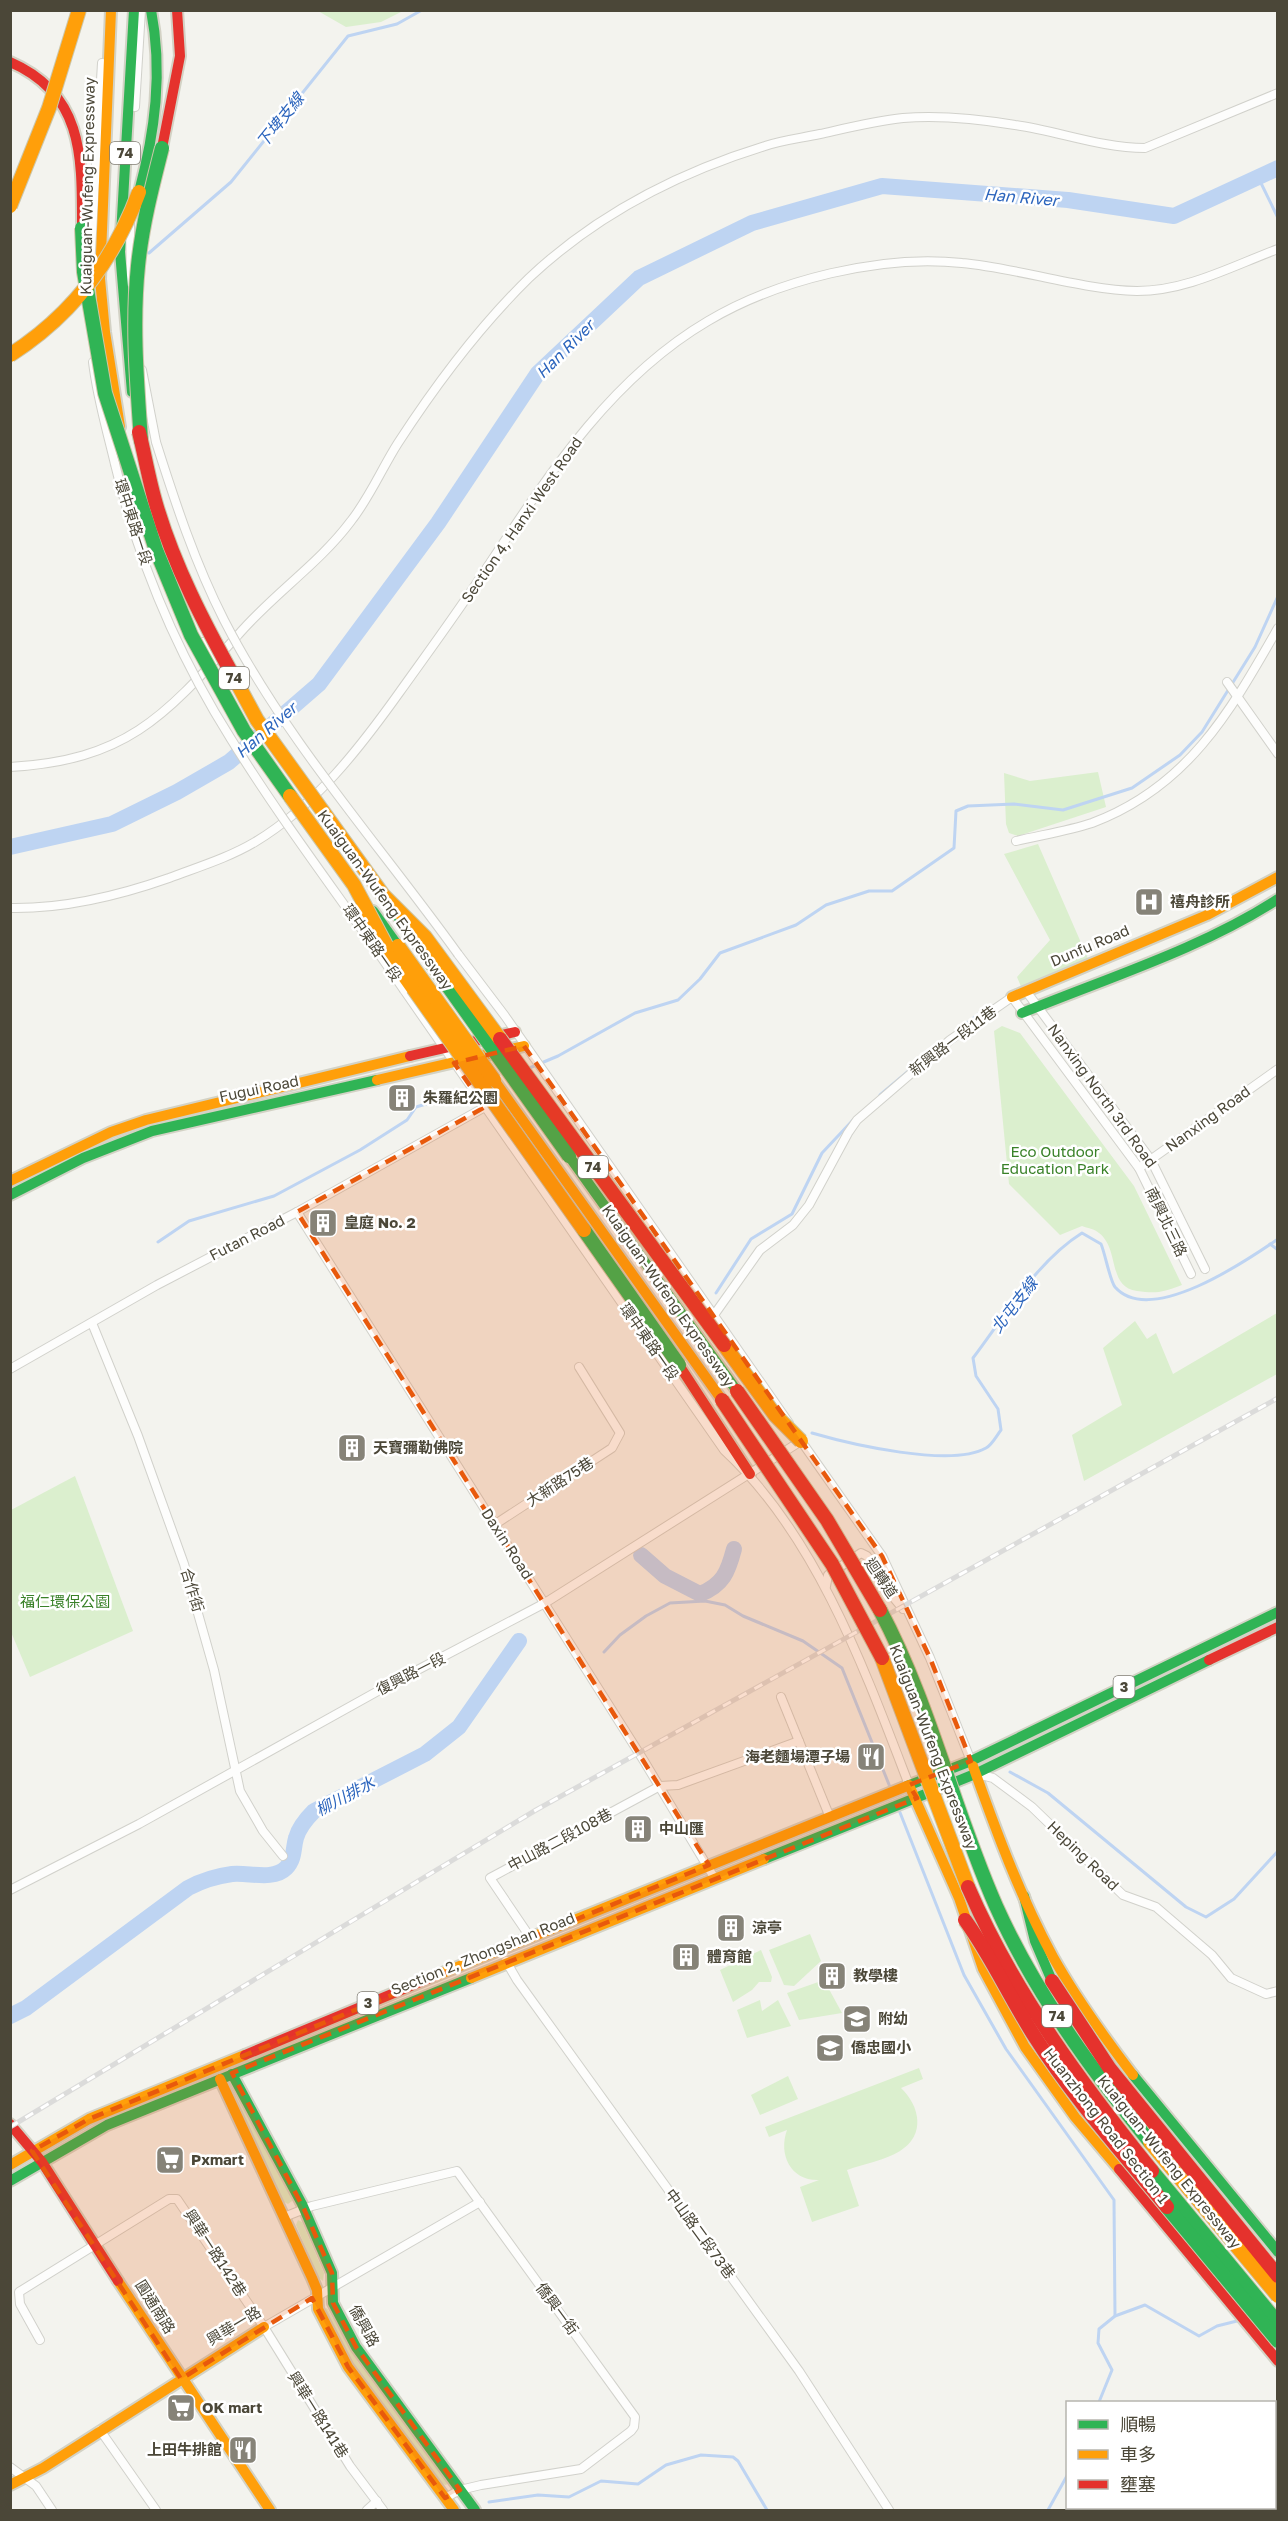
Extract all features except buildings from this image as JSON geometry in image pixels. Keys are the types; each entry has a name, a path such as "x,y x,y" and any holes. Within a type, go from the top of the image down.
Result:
{"main road":[{"path":"10,206 49,108 79,10"},
{"name":"Kuaiguan-Wufeng Expressway","path":"111,10 100,279 105,332 124,452 156,550 191,635 244,731 818,1538 855,1602 886,1667 971,1893 1002,1957 1041,2020 1095,2098 1278,2324"},
{"name":"Kuaiguan-Wufeng Expressway","path":"134,10 120,252 125,336 141,443 159,513 206,626 257,720 833,1527 871,1593 903,1659 992,1895 1031,1973 1107,2088 1278,2296"},
{"path":"10,355 53,323 71,306 110,248 135,203 147,165 152,125 158,51 151,10"},
{"path":"141,443 136,368 138,265 180,56 177,10"},
{"path":"10,62 30,71 51,87 69,119 76,143 82,180 84,272 105,393 124,452"},
{"name":"Dunfu Road","path":"1012,998 1207,915 1278,877"},
{"path":"354,885 396,964 679,1365 736,1449 750,1474"},
{"name":"74","path":"383,895 425,937 768,1406 801,1441"},
{"path":"1022,1012 1247,920 1278,899"},
{"name":"Fugui Road","path":"10,1181 111,1132 146,1120 515,1032"},
{"name":"Fugui Road","path":"10,1194 92,1154 152,1131 524,1046"},
{"name":"3","path":"973,1768 1278,1612"},
{"name":"3","path":"973,1768 1278,1627"},
{"path":"973,1768 1024,1896 1068,1981 1098,2028 1154,2103 1278,2252"},
{"name":"Section 2, Zhongshan Road","path":"10,2165 89,2119 530,1937 830,1815 909,1785 973,1768"},
{"name":"Section 2, Zhongshan Road","path":"10,2181 107,2125 506,1961 917,1798 973,1768"},
{"name":"Huanzhong Road Section 1","path":"909,1785 917,1798 959,1898 983,1969 1025,2047 1075,2117 1278,2361"},
{"path":"1024,1896 1035,1941 1052,1981 1110,2068 1278,2276"},
{"path":"965,1920 981,1942 1033,2034 1084,2107 1278,2341"},
{"path":"226,2076 284,2217 306,2263 318,2295 318,2309 348,2367 454,2511"},
{"name":"僑興路","path":"226,2076 304,2209 332,2273 333,2303 362,2356 475,2511"},
{"name":"圓通南路","path":"10,2124 42,2162 181,2379 270,2511"},
{"path":"1191,2259 1194,2247 1239,2211 1244,2213"},
{"name":"興華一路","path":"10,2486 24,2476 43,2468 264,2327"}],"street":[{"name":"環中東路一段","path":"105,10 89,280 90,332 99,400 108,428 115,464 123,495 158,598 202,691 265,791 724,1450 750,1474 826,1589 858,1658 909,1785"},
{"path":"141,10 130,182 130,270 134,327 156,442 184,526 224,620 272,702 515,1032 882,1556 930,1658 973,1768"},
{"path":"10,766 47,764 82,758 106,748 157,718 214,664 238,634 322,554 353,519 400,440 479,332 530,278 576,239 632,200 688,173 768,145 904,118 949,118 1016,125 1124,148 1145,148 1278,93"},
{"name":"Section 4, Hanxi West Road","path":"10,908 33,909 77,903 155,883 212,862 256,841 303,805 353,755 451,622 519,518 568,451 622,387 646,365 710,319 812,279 879,265 959,262 1135,291 1190,283 1278,249"},
{"path":"1016,841 1091,823 1155,789 1191,760 1238,698 1278,628"},
{"path":"204,642 214,664"},
{"path":"1227,682 1278,754"},
{"name":"Nanxing North 3rd Road","path":"1026,991 1151,1160 1204,1269"},
{"name":"南興北三路","path":"1012,998 1139,1168 1191,1274"},
{"name":"新興路一段11巷","path":"714,1315 760,1250 793,1225 802,1215 857,1120 950,1040 1012,998"},
{"name":"Nanxing Road","path":"1139,1168 1278,1068"},
{"name":"Futan Road","path":"10,1369 157,1285 297,1212 484,1107"},
{"name":"Daxin Road","path":"297,1212 660,1786 709,1865 715,1879"},
{"name":"合作街","path":"92,1323 138,1436 188,1574 214,1670 240,1791 263,1831 283,1856"},
{"name":"大新路75巷","path":"494,1525 612,1448 620,1433 579,1367"},
{"name":"復興路一段","path":"10,1890 139,1824 545,1603 801,1441"},
{"name":"迴轉道","path":"826,1589 828,1575 857,1554 864,1554 911,1620"},
{"path":"781,1697 830,1815"},
{"path":"660,1786 678,1785 799,1741"},
{"name":"Heping Road","path":"973,1768 990,1776 1032,1807 1123,1895 1156,1907 1212,1956 1231,1978 1266,1994 1278,1991"},
{"name":"中山路二段108巷","path":"530,1937 490,1878 660,1786"},
{"name":"中山路二段73巷","path":"506,1961 516,1980 799,2371 889,2511"},
{"name":"僑興一街","path":"284,2217 304,2209 457,2170 628,2406 635,2422 631,2431 581,2469 460,2490 445,2498"},
{"name":"興華一路142巷","path":"95,2243 169,2199 177,2199 264,2327"},
{"name":"興華一路","path":"264,2327 480,2202"},
{"path":"40,2340 20,2304 19,2292 95,2243"},
{"name":"興華一路141巷","path":"264,2327 350,2466 383,2511"},
{"path":"100,2430 156,2511"},
{"path":"10,2467 36,2486 52,2511"},
{"path":"367,2511 376,2501"}],"highlighted area":[{"path":"524,1046 882,1556 930,1658 971,1761 909,1785 917,1798 232,2073 304,2209 332,2273 333,2303 356,2347 460,2490 445,2498 348,2367 312,2298 181,2379 32,2151 89,2119 709,1865 297,1212 485,1107 454,1063"}],"green space":[{"path":"318,11 403,11 381,22 346,27"},
{"path":"1098,772 1106,807 1018,836 1009,833 1006,824 1004,773 1030,781"},
{"path":"1038,844 1089,961 1022,989 1017,977 1050,940 1004,854"},
{"name":"Eco Outdoor Education Park","path":"1002,1026 1020,1033 1134,1186 1182,1285 1155,1292 1128,1288 1117,1275 1110,1248 1099,1233 1082,1226 1060,1235 1009,1184 994,1031"},
{"path":"1277,1313 1277,1374 1084,1481 1072,1435 1122,1405 1103,1348 1135,1321 1147,1339 1156,1333 1173,1374"},
{"name":"福仁環保公園","path":"75,1476 133,1631 30,1677 11,1632 11,1510"},
{"path":"810,1934 821,1961 794,1986 784,1985 769,1950"},
{"path":"761,1950 772,1977 771,1982 759,1982 752,1990 733,2002 720,1970"},
{"path":"824,1980 842,2013 799,2020 787,1993"},
{"path":"760,2000 762,2011 778,2000 791,2026 747,2038 737,2010"},
{"path":"919,2068 923,2079 901,2088 913,2103 916,2112 917,2129 914,2137 894,2154 847,2170 859,2206 812,2222 800,2187 819,2180 801,2176 789,2165 784,2148 787,2130 769,2137 765,2127"},
{"path":"788,2076 798,2099 760,2115 751,2095"},
{"path":"232,2089 291,2196 292,2201 288,2204 284,2202 230,2094 229,2090"},
{"path":"298,2220 302,2222 324,2273 323,2281 318,2277 296,2225"},
{"path":"327,2308 358,2362 448,2483 446,2485 442,2484 354,2364 325,2309"}],"waterway":[{"name":"下埤支線","path":"149,253 231,182 348,36 397,24 422,10"},
{"name":"Han River","path":"10,847 112,824 177,792 229,762 319,684 438,523 538,373 639,278 752,223 882,186 1068,200 1174,216 1278,168"},
{"path":"1258,177 1278,218"},
{"path":"527,1069 558,1056 635,1013 678,1000 700,979 720,953 796,925 826,905 869,891 892,891 954,848 956,811 968,806 1014,804 1063,810 1132,788 1180,755 1202,732 1255,647 1278,596"},
{"path":"961,1028 985,1009"},
{"path":"880,1095 930,1053"},
{"path":"158,1242 189,1221 274,1196 360,1150 407,1120 416,1107 473,1090"},
{"path":"716,1293 751,1239 792,1214 822,1153 853,1120"},
{"name":"北屯支線","path":"812,1433 875,1448 926,1455 970,1454 988,1447 1001,1430 998,1409 976,1376 973,1358 1036,1274 1050,1258 1082,1233 1101,1244 1115,1287 1131,1297 1151,1299 1174,1295 1198,1286 1222,1274 1278,1239"},
{"path":"1270,1244 1278,1250"},
{"name":"柳川排水","path":"641,1555 665,1576 700,1594 714,1586 723,1577 734,1549"},
{"path":"604,1652 620,1635 646,1616 670,1603 705,1601 725,1605 743,1616 803,1641 842,1668 890,1787"},
{"name":"柳川排水","path":"10,2016 26,2008 188,1888 204,1881 232,1874 267,1875 281,1872 289,1865 299,1830 314,1811 425,1754 459,1727 519,1641"},
{"path":"1010,1772 1048,1793 1186,1907 1206,1917 1234,1899 1278,1851"},
{"path":"899,1810 964,1975 1006,2049 1114,2200 1115,2316"},
{"path":"1099,2401 1112,2370 1098,2343 1099,2329 1115,2316 1145,2305 1199,2336 1217,2326 1241,2320"},
{"path":"489,2502 538,2495 569,2497 601,2481 638,2484 666,2465 701,2455 733,2457 738,2461 767,2510"},
{"path":"1048,2510 1066,2478"}],"railway":[{"path":"10,2127 536,1810 1278,1398"}],"traffic: fast":[{"path":"132,392 120,252 134,10"},
{"path":"139,192 156,102 155,33 151,10"},
{"path":"141,441 136,354 136,288 145,221 162,148"},
{"path":"82,228 84,272 105,393 156,550 191,635 244,731 290,796"},
{"path":"1022,1013 1186,948 1278,899"},
{"path":"373,911 398,946"},
{"path":"396,914 430,961"},
{"path":"430,961 569,1156"},
{"path":"10,1195 83,1158 152,1131 377,1080"},
{"path":"569,1156 737,1391"},
{"path":"584,1230 679,1365"},
{"path":"880,1610 913,1682 981,1869 1011,1938 1065,2029 1150,2142"},
{"path":"907,1786 971,1761 1278,1612"},
{"path":"764,1859 975,1774 1209,1660"},
{"path":"1024,1896 1035,1941 1052,1981"},
{"path":"10,2181 107,2125 471,1978"},
{"path":"232,2074 302,2204 332,2273 333,2303 356,2347 475,2510"},
{"path":"1133,2075 1278,2252"},
{"path":"1152,2171 1278,2323"},
{"path":"1167,2207 1278,2341"}],"traffic: slow":[{"path":"10,206 49,108 79,10"},
{"path":"111,10 100,279 105,332 120,427"},
{"path":"10,355 52,323 88,284 117,241 139,192"},
{"path":"236,681 257,720 383,895 425,937 500,1039"},
{"path":"290,796 354,885 396,964 584,1230"},
{"path":"1012,997 1207,915 1278,877"},
{"path":"398,946 494,1080"},
{"path":"377,1080 524,1046"},
{"path":"10,1181 111,1132 146,1120 410,1056"},
{"path":"494,1080 722,1400"},
{"path":"724,1345 775,1415 801,1441"},
{"path":"882,1658 968,1887"},
{"path":"973,1766 1009,1863 1041,1934 1081,2002 1133,2075"},
{"path":"909,1785 959,1898 983,1969 1025,2047 1075,2117 1119,2169"},
{"path":"435,1976 907,1786"},
{"path":"471,1978 764,1859"},
{"path":"10,2165 89,2119 245,2055"},
{"path":"220,2079 312,2278 317,2290 318,2309 348,2367 454,2510"},
{"path":"1150,2142 1278,2296"},
{"path":"118,2281 270,2510"},
{"path":"10,2485 43,2468 264,2327"}],"traffic: jam":[{"path":"162,148 180,56 177,10"},
{"path":"10,62 34,75 52,91 65,110 74,130 81,177 82,228"},
{"path":"139,432 163,527 202,617 236,681"},
{"path":"410,1056 515,1032"},
{"path":"500,1039 724,1345"},
{"path":"679,1365 750,1474"},
{"path":"737,1391 827,1520 880,1610"},
{"path":"722,1400 832,1564 882,1658"},
{"path":"1209,1660 1278,1627"},
{"path":"968,1887 1006,1963 1050,2035 1152,2171"},
{"path":"965,1920 1048,2057 1097,2123 1167,2207"},
{"path":"245,2055 435,1976"},
{"path":"1052,1981 1110,2069 1278,2276"},
{"path":"10,2124 42,2162 118,2281"},
{"path":"1119,2169 1278,2361"}],"place":[{"name":"禧舟診所","path":"1149,902"},
{"name":"朱羅紀公園","path":"402,1098"},
{"name":"皇庭 No. 2","path":"323,1223"},
{"name":"天寶彌勒佛院","path":"352,1448"},
{"name":"海老麵場潭子場","path":"871,1757"},
{"name":"中山匯","path":"638,1829"},
{"name":"涼亭","path":"731,1928"},
{"name":"體育館","path":"686,1957"},
{"name":"教學樓","path":"832,1976"},
{"name":"附幼","path":"857,2019"},
{"name":"僑忠國小","path":"830,2048"},
{"name":"Pxmart","path":"170,2160"},
{"name":"OK mart","path":"181,2408"},
{"name":"上田牛排館","path":"243,2450"}]}
